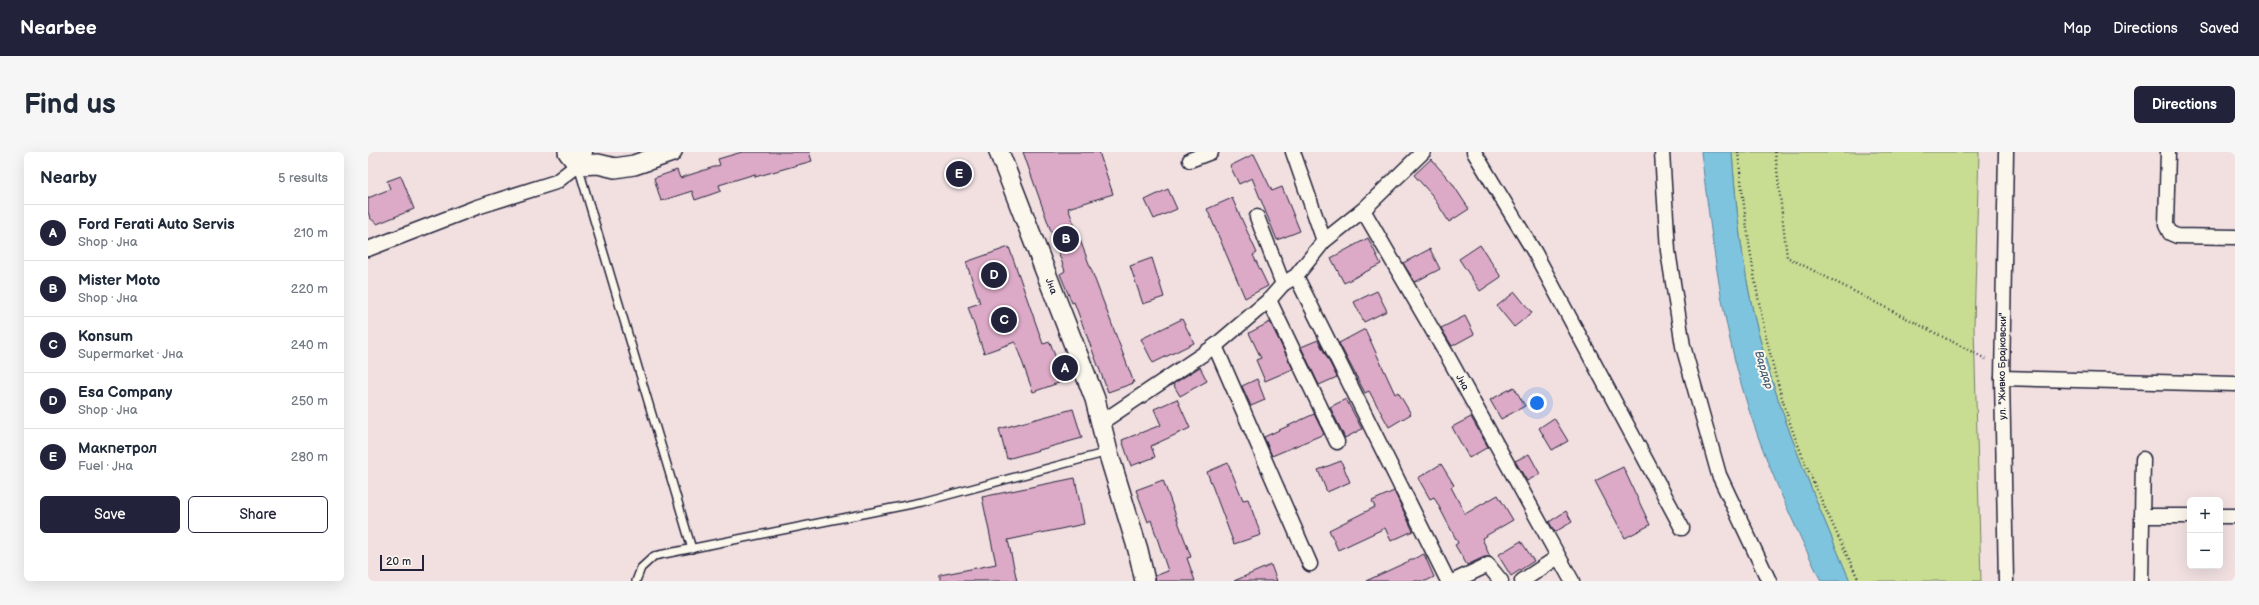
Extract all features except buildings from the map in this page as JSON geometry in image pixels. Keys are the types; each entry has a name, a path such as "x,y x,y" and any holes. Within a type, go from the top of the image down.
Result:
{"street":[{"path":"368,249 477,207 556,182 577,156 598,164 615,168 634,165 672,152"},
{"name":"Јна","path":"999,152 1095,399 1102,422 1108,452 1138,550 1145,581"},
{"path":"1190,160 1211,152"},
{"path":"1293,152 1324,241"},
{"path":"1102,422 1215,346 1269,300 1283,284 1296,276 1324,241 1363,210 1423,152"},
{"path":"1474,152 1535,253 1682,528"},
{"path":"1662,152 1668,251 1683,346 1720,475 1769,581"},
{"name":"ул. \"Живко Брајковски\"","path":"2006,152 2002,373 2006,581"},
{"path":"2168,152 2166,225 2170,232 2177,236 2235,236"},
{"name":"Јна","path":"1363,210 1451,361 1572,581"},
{"path":"1257,218 1283,284"},
{"path":"1296,276 1448,581"},
{"path":"1269,300 1337,442"},
{"path":"1215,346 1310,564"},
{"path":"2002,373 2235,384"},
{"path":"2141,581 2143,459"},
{"path":"2142,516 2187,516"},
{"path":"2223,516 2235,516"},
{"path":"1522,581 1558,557"},
{"path":"1454,581 1488,565 1501,581"}],"lane":[{"path":"577,156 692,549"},
{"path":"636,581 641,568 654,556 813,522 922,502 1108,452"}],"path":[{"path":"1738,152 1755,291 1783,401 1805,462 1859,581"},
{"path":"1775,152 1787,257 2002,373"}],"green space":[{"path":"1732,152 1979,152 1974,327 1981,581 1850,581 1797,452 1764,354 1750,299 1743,257"}],"water":[{"name":"Вардар","path":"1701,152 1732,152 1743,257 1750,299 1764,354 1797,452 1850,581 1821,581 1788,510 1758,437 1734,358 1722,300"}],"place":[{"name":"Макпетрол","path":"959,174"},
{"name":"Mister Moto","path":"1066,239"},
{"name":"Esa Company","path":"994,275"},
{"name":"Konsum","path":"1004,320"},
{"name":"Ford Ferati Auto Servis","path":"1065,368"}]}
